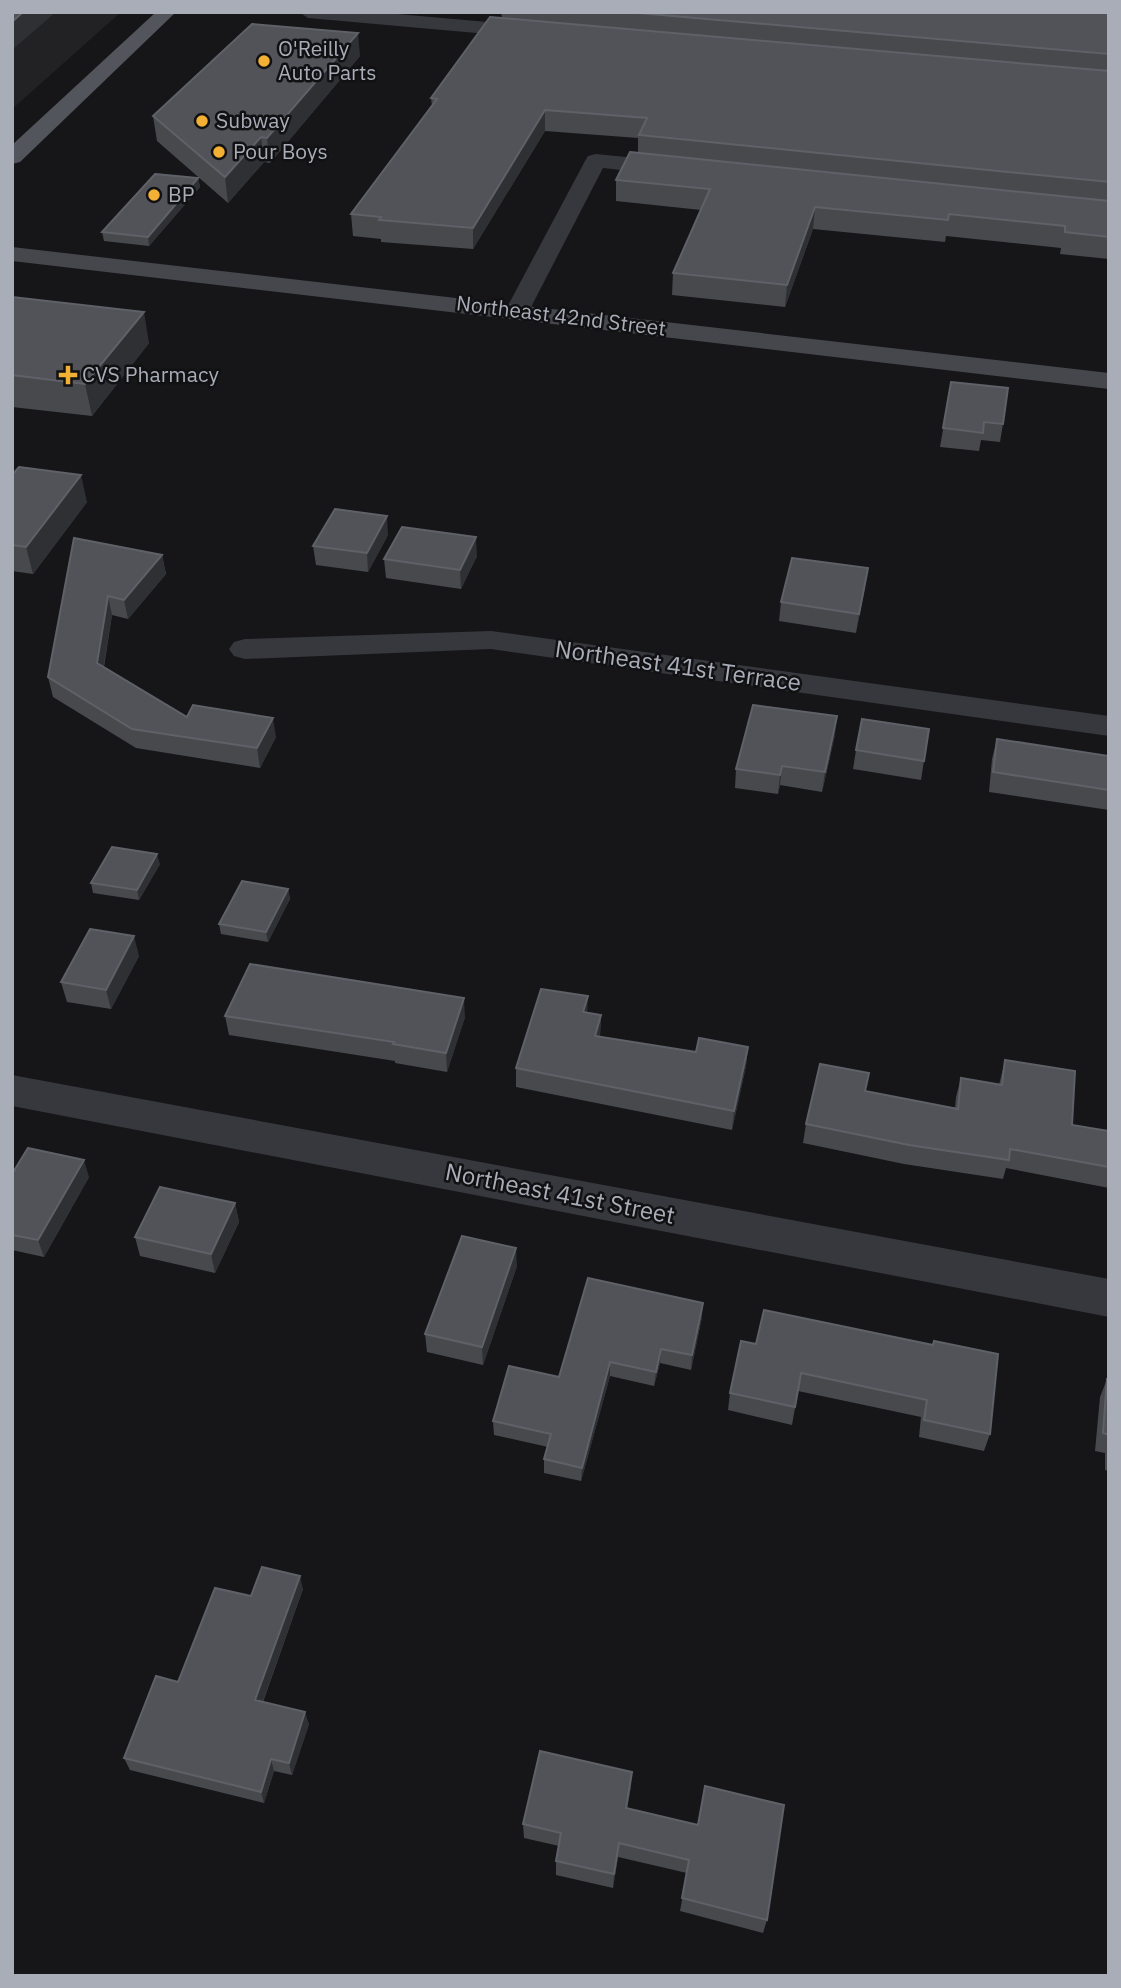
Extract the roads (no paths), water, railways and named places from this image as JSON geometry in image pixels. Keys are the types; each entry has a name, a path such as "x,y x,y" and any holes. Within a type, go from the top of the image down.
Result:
{"main road":[{"path":"12,157 167,12"},
{"name":"Northeast 42nd Street","path":"12,254 1109,381"}],"street":[{"path":"308,12 359,14 553,34"},
{"path":"517,311 596,161 693,171"},
{"name":"Northeast 41st Terrace","path":"245,649 491,640 1109,726"},
{"name":"Northeast 41st Street","path":"12,1090 1109,1298"}],"place":[{"name":"O'Reilly Auto Parts","path":"264,61"},
{"name":"Subway","path":"202,121"},
{"name":"Pour Boys","path":"219,152"},
{"name":"BP","path":"154,195"},
{"name":"CVS Pharmacy","path":"68,375"}]}
